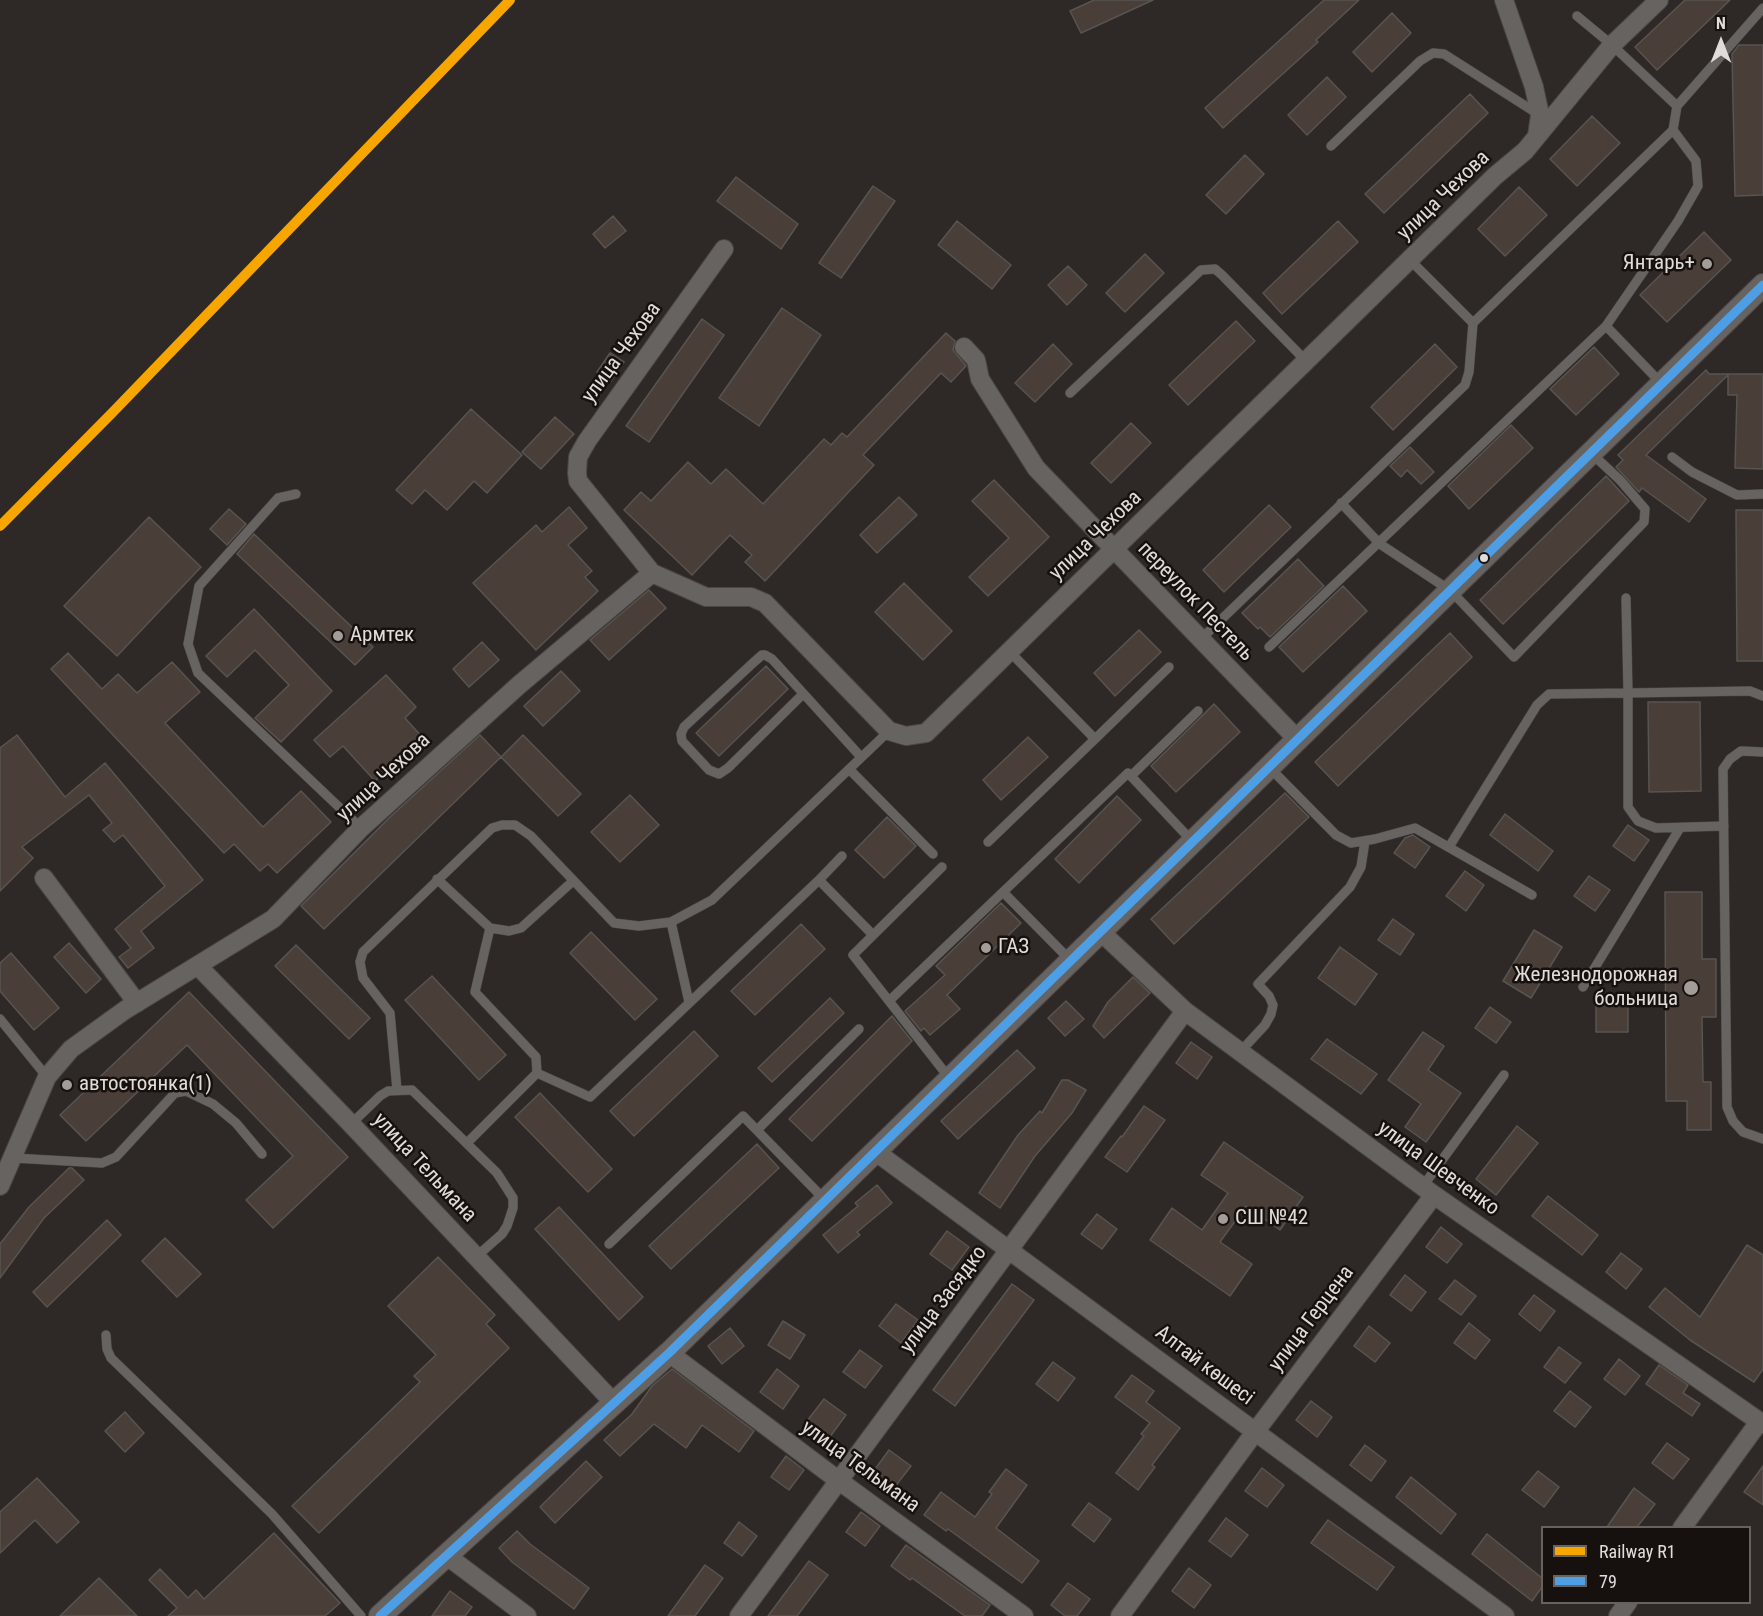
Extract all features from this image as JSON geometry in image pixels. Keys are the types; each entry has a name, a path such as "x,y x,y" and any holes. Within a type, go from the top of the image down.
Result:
{"street":[{"path":"1504,0 1534,87 1540,115 1537,136"},
{"name":"улица Чехова","path":"724,249 587,441 578,457 578,481 652,573 706,597 751,597 765,603 889,731 906,736 926,733 1495,176 1525,151 1612,45 1659,0"},
{"path":"380,1616 669,1353 1763,285"},
{"name":"переулок Пестель","path":"964,347 976,360 980,379 1036,468 1297,739"},
{"name":"улица Чехова","path":"0,1186 47,1077 71,1049 137,1002 273,920 361,828 519,685 652,573"},
{"path":"44,878 137,1002"},
{"name":"улица Шевченко","path":"1101,932 1185,1011 1240,1052 1428,1190 1761,1423"},
{"name":"улица Тельмана","path":"198,966 351,1124 615,1404"},
{"name":"улица Засядко","path":"738,1616 1185,1011"},
{"name":"Алтай көшесі","path":"876,1152 1505,1616"},
{"name":"улица Герцена","path":"1120,1616 1428,1190"},
{"name":"улица Тельмана","path":"669,1353 1024,1616"},
{"path":"1683,1526 1761,1423"},
{"path":"447,1556 527,1616"}],"lane":[{"path":"1201,639 1465,385 1469,372 1473,323 1673,130 1677,106 1763,8"},
{"path":"1576,16 1612,45 1677,106"},
{"path":"1331,146 1420,61 1433,53 1444,54 1540,115"},
{"path":"1269,647 1380,544 1606,326 1678,221 1698,186 1696,160 1673,130"},
{"path":"1410,260 1473,323"},
{"path":"1070,393 1201,270 1215,269 1222,275 1306,362"},
{"path":"1606,326 1662,383"},
{"path":"1341,503 1380,544 1451,591 1514,657 1644,522 1645,509 1620,480 1591,453"},
{"path":"1672,457 1692,472 1737,495 1763,494"},
{"path":"296,494 278,498 200,586 188,644 198,672 361,828"},
{"path":"1626,598 1628,807 1638,821 1656,828 1724,826"},
{"path":"1010,652 1095,739"},
{"path":"803,694 724,772 709,771 682,741 681,734 684,728 762,655 772,659 861,757"},
{"path":"988,842 1169,667"},
{"path":"1449,848 1537,705 1549,694 1750,691 1763,696"},
{"path":"1131,776 1198,711"},
{"path":"397,1089 390,1013 363,978 360,962 363,952 492,828 515,825 531,836 614,923 639,926 671,922 712,900 889,731"},
{"path":"1763,752 1741,751 1730,759 1723,769 1726,1107 1733,1121 1743,1132 1763,1139"},
{"path":"1269,766 1336,835 1351,843 1416,828 1532,895"},
{"path":"849,769 933,854"},
{"path":"889,1001 1128,773 1192,842"},
{"path":"1583,987 1680,828"},
{"path":"1240,1052 1265,1025 1271,1014 1273,1005 1269,996 1258,984 1350,887 1361,867 1365,841"},
{"path":"537,1073 590,1097 842,856"},
{"path":"942,867 853,955 950,1079"},
{"path":"437,879 490,928 509,931 521,928 573,881"},
{"path":"819,880 873,935"},
{"path":"1003,892 1071,961"},
{"path":"671,922 690,1002"},
{"path":"467,1143 537,1073 536,1057 475,992 490,928"},
{"path":"0,1019 47,1077"},
{"path":"757,1130 859,1029"},
{"path":"1428,1190 1504,1075"},
{"path":"351,1124 380,1096 397,1089 412,1090 497,1173 513,1198 511,1216 502,1234 477,1257"},
{"path":"13,1158 102,1163 116,1157 176,1093 186,1091 213,1104 236,1123 262,1154"},
{"path":"609,1244 744,1116 826,1201"},
{"path":"106,1335 107,1349 111,1358 272,1514 361,1616"}],"building":[{"path":"1094,0 1153,0 1081,33 1070,11"},
{"path":"1324,0 1359,0 1316,40 1318,42 1223,128 1205,108"},
{"path":"1685,0 1730,0 1657,70 1635,47"},
{"path":"1392,13 1411,33 1372,72 1353,52"},
{"path":"1739,45 1763,45 1763,195 1735,196 1732,54"},
{"path":"1327,77 1346,97 1307,135 1288,115"},
{"path":"1470,94 1488,113 1384,213 1365,194"},
{"path":"1592,116 1620,143 1577,186 1550,159"},
{"path":"1245,155 1264,174 1226,214 1206,195"},
{"path":"736,177 798,224 781,249 717,201"},
{"path":"873,186 895,201 841,278 819,263"},
{"path":"1519,187 1547,215 1505,256 1478,229"},
{"path":"613,216 626,231 605,248 593,234"},
{"path":"957,221 1011,265 992,289 938,245"},
{"path":"1338,221 1358,242 1282,314 1263,293"},
{"path":"1704,232 1731,260 1667,322 1640,295"},
{"path":"1145,254 1164,273 1125,312 1106,293"},
{"path":"1068,266 1087,285 1067,305 1048,285"},
{"path":"782,308 821,335 759,426 719,398"},
{"path":"702,319 724,335 649,442 626,426"},
{"path":"1236,321 1255,341 1188,405 1169,385"},
{"path":"946,333 955,341 953,350 966,366 951,382 941,373 863,455 874,465 765,581 745,562 752,555 730,535 692,575 624,510 641,492 651,501 688,462 711,484 726,469 763,504 824,439 831,445 842,433 847,437"},
{"path":"1053,344 1072,364 1035,402 1015,383"},
{"path":"1435,344 1457,367 1393,430 1371,407"},
{"path":"1594,347 1619,374 1576,415 1550,389"},
{"path":"610,353 624,362 611,381 597,372"},
{"path":"1706,370 1709,374 1763,374 1763,469 1735,468 1737,395 1728,395 1728,375 1646,455 1706,499 1689,522 1642,488 1639,492 1616,467 1623,460 1618,455"},
{"path":"471,409 522,455 487,493 474,481 447,510 425,490 412,504 396,490"},
{"path":"555,417 574,434 541,469 522,452"},
{"path":"1131,423 1151,443 1111,483 1091,463"},
{"path":"1511,425 1533,448 1469,509 1448,486"},
{"path":"1410,447 1434,472 1421,484 1407,470 1401,477 1390,466"},
{"path":"1606,476 1629,501 1503,624 1480,600"},
{"path":"994,480 1049,537 988,596 969,577 1009,538 972,501"},
{"path":"899,497 917,515 877,553 860,535"},
{"path":"1269,505 1291,527 1224,592 1203,570"},
{"path":"569,507 587,528 568,545 592,571 585,577 598,591 536,650 473,583 536,525 542,532"},
{"path":"229,509 246,524 227,545 210,529"},
{"path":"1736,510 1763,510 1763,661 1737,661"},
{"path":"149,517 201,567 117,656 64,606"},
{"path":"254,534 373,647 355,665 237,554"},
{"path":"1298,559 1324,586 1270,637 1242,613"},
{"path":"904,583 952,631 923,660 875,612"},
{"path":"1343,586 1367,611 1303,672 1279,647"},
{"path":"649,590 666,608 609,660 590,640"},
{"path":"254,609 332,691 281,742 255,718 289,685 255,650 227,677 206,656"},
{"path":"1139,630 1161,652 1115,696 1094,673"},
{"path":"1450,633 1472,657 1338,786 1315,762"},
{"path":"482,642 499,660 469,687 453,669"},
{"path":"68,653 102,689 118,674 137,693 172,662 200,692 165,723 263,827 301,791 331,822 277,873 268,864 260,871 234,844 224,853 51,669"},
{"path":"766,666 788,689 719,756 696,733"},
{"path":"561,671 580,691 543,726 524,706"},
{"path":"386,675 416,707 405,718 423,738 375,781 343,746 330,757 314,740"},
{"path":"1648,702 1700,702 1701,791 1649,792"},
{"path":"1214,704 1240,732 1176,792 1151,766"},
{"path":"17,735 65,797 105,763 203,880 141,931 154,948 128,968 119,957 131,948 115,929 165,886 123,835 114,842 103,830 112,823 89,795 22,847 33,858 0,891 0,748"},
{"path":"480,735 501,757 324,929 301,906 390,817"},
{"path":"523,735 581,794 558,816 501,757"},
{"path":"1028,737 1048,757 1001,800 983,780"},
{"path":"1285,793 1309,817 1174,944 1151,919"},
{"path":"630,795 659,825 620,862 591,832"},
{"path":"1117,796 1141,820 1079,883 1055,859"},
{"path":"1505,814 1553,851 1538,871 1490,835"},
{"path":"887,817 916,846 884,878 855,850"},
{"path":"1628,825 1649,840 1634,861 1613,846"},
{"path":"1413,835 1430,847 1415,868 1394,853 1405,838"},
{"path":"1465,871 1484,885 1466,911 1446,896"},
{"path":"1589,876 1610,890 1595,911 1574,896"},
{"name":"Железнодорожная больница","path":"1665,892 1702,892 1702,959 1716,959 1716,1017 1702,1017 1703,1082 1711,1082 1711,1130 1687,1130 1687,1101 1666,1101"},
{"path":"1001,903 1021,923 947,995 960,1009 930,1035 924,1028 921,1031 905,1011 945,975 936,966"},
{"path":"1393,919 1414,934 1400,955 1378,940"},
{"path":"801,924 825,949 755,1015 731,991"},
{"path":"1534,930 1562,947 1531,998 1503,981"},
{"path":"591,932 657,999 635,1020 570,953"},
{"path":"69,943 101,979 86,993 54,957"},
{"path":"296,945 370,1018 349,1039 275,966"},
{"path":"1340,947 1377,974 1355,1005 1318,978"},
{"path":"11,953 59,1008 34,1030 0,991 0,963"},
{"path":"432,976 506,1055 479,1080 405,1000"},
{"path":"1133,977 1150,993 1104,1038 1093,1026 1108,1002"},
{"path":"189,992 348,1157 273,1228 246,1200 293,1156 187,1045 86,1141 60,1115"},
{"path":"1596,996 1628,996 1628,1032 1596,1032"},
{"path":"830,998 844,1013 772,1082 758,1068"},
{"path":"1066,1001 1084,1019 1065,1036 1048,1018"},
{"path":"1490,1007 1511,1022 1496,1043 1475,1028"},
{"path":"892,1016 912,1041 812,1141 789,1119"},
{"path":"694,1031 718,1056 634,1136 610,1111"},
{"path":"1423,1032 1444,1046 1428,1070 1461,1093 1426,1142 1405,1127 1421,1104 1388,1080"},
{"path":"1327,1039 1377,1074 1361,1094 1311,1059"},
{"path":"1191,1042 1212,1057 1197,1079 1176,1063"},
{"path":"1017,1050 1035,1068 958,1139 941,1121"},
{"path":"1062,1080 1068,1080 1086,1090 1072,1113 1035,1156 1000,1208 979,1193 1018,1135 1040,1111 1042,1113"},
{"path":"540,1093 612,1169 588,1192 515,1117"},
{"path":"1144,1106 1165,1120 1127,1172 1105,1157"},
{"path":"1517,1126 1538,1143 1496,1195 1476,1179"},
{"name":"СШ №42","path":"1224,1142 1303,1197 1280,1230 1246,1206 1220,1242 1252,1264 1230,1296 1150,1240 1172,1208 1202,1230 1228,1193 1201,1175"},
{"path":"757,1144 779,1168 671,1269 649,1246"},
{"path":"69,1168 72,1168 84,1180 44,1218 0,1278 0,1244 29,1207"},
{"path":"877,1185 892,1203 857,1232 860,1235 838,1253 823,1235 858,1206 855,1203"},
{"path":"1548,1196 1598,1235 1582,1255 1532,1216"},
{"path":"559,1207 643,1297 619,1320 535,1229"},
{"path":"1097,1214 1117,1229 1102,1249 1081,1234"},
{"path":"107,1220 121,1235 47,1307 33,1292"},
{"path":"1441,1227 1462,1244 1447,1263 1426,1247"},
{"path":"947,1231 969,1247 952,1270 930,1254"},
{"path":"165,1238 201,1274 177,1297 142,1261"},
{"path":"1747,1245 1763,1255 1763,1369 1754,1382 1690,1340 1649,1307 1665,1288 1700,1317"},
{"path":"1621,1253 1642,1269 1626,1289 1606,1272"},
{"path":"438,1257 495,1315 486,1324 509,1348 319,1533 292,1506 420,1382 414,1376 436,1355 388,1306"},
{"path":"1405,1275 1426,1292 1411,1311 1390,1295"},
{"path":"1455,1280 1476,1296 1461,1315 1439,1299"},
{"path":"1012,1284 1034,1300 955,1406 933,1390"},
{"path":"1534,1295 1555,1311 1540,1331 1519,1314"},
{"path":"896,1304 918,1320 901,1343 879,1326"},
{"path":"783,1321 805,1335 790,1359 768,1345"},
{"path":"1469,1323 1490,1340 1475,1359 1454,1343"},
{"path":"1369,1326 1390,1343 1375,1362 1354,1346"},
{"path":"730,1328 744,1346 722,1364 708,1346"},
{"path":"1559,1347 1581,1363 1565,1383 1544,1367"},
{"path":"860,1350 882,1366 865,1388 843,1372"},
{"path":"1619,1359 1640,1376 1625,1395 1604,1379"},
{"path":"1053,1362 1075,1378 1058,1401 1036,1384"},
{"path":"1659,1365 1688,1385 1683,1393 1700,1404 1692,1416 1646,1384"},
{"path":"672,1369 754,1431 739,1452 702,1425 686,1448 654,1424 620,1456 604,1440 632,1414 652,1386"},
{"path":"777,1369 799,1386 783,1409 760,1392"},
{"path":"1132,1375 1154,1391 1146,1402 1180,1428 1152,1465 1155,1467 1138,1490 1116,1473 1144,1436 1141,1434 1150,1423 1115,1397"},
{"path":"1570,1391 1591,1407 1575,1427 1554,1411"},
{"path":"824,1399 846,1415 829,1438 807,1421"},
{"path":"1311,1401 1332,1417 1317,1437 1296,1420"},
{"path":"125,1412 144,1433 125,1452 105,1431"},
{"path":"1667,1443 1689,1459 1673,1479 1652,1463"},
{"path":"1365,1445 1386,1461 1371,1481 1350,1465"},
{"path":"889,1450 911,1466 894,1488 873,1472"},
{"path":"786,1456 804,1470 789,1490 771,1477"},
{"path":"586,1461 602,1477 555,1523 540,1507"},
{"path":"1763,1466 1763,1505 1744,1492"},
{"path":"1262,1468 1284,1485 1267,1507 1245,1491"},
{"path":"1006,1469 1027,1485 996,1528 1039,1561 1022,1583 948,1529 946,1531 924,1515 941,1492 975,1517 992,1494 989,1492"},
{"path":"1538,1471 1559,1487 1544,1507 1522,1490"},
{"path":"1411,1477 1456,1514 1441,1534 1396,1497"},
{"path":"37,1478 79,1522 57,1543 35,1520 0,1553 0,1512"},
{"path":"1634,1488 1655,1504 1638,1526 1608,1526"},
{"path":"1089,1503 1111,1519 1094,1542 1072,1525"},
{"path":"861,1512 880,1526 865,1546 846,1532"},
{"path":"1226,1518 1248,1535 1231,1557 1209,1541"},
{"path":"1328,1520 1394,1567 1377,1590 1311,1543"},
{"path":"739,1522 757,1536 742,1556 724,1543"},
{"path":"517,1531 530,1544 589,1588 574,1609 512,1562 499,1548"},
{"path":"274,1533 340,1603 325,1616 168,1616 177,1608 149,1580 160,1569 188,1598 196,1590 204,1599"},
{"path":"1487,1534 1541,1577 1541,1588 1532,1601 1472,1554"},
{"path":"906,1545 990,1605 982,1616 965,1616 912,1578 910,1580 891,1566"},
{"path":"809,1561 828,1575 797,1616 768,1616"},
{"path":"705,1565 723,1578 695,1616 668,1616"},
{"path":"1189,1568 1211,1585 1194,1608 1172,1591"},
{"path":"99,1578 137,1616 60,1616"},
{"path":"1068,1583 1090,1599 1077,1616 1065,1616 1051,1605"},
{"path":"450,1591 472,1607 465,1616 432,1616"}],"railway":[{"path":"211,311 510,0"}],"rail line":[{"name":"R1","path":"0,526 510,0"}],"transit line":[{"name":"79","path":"380,1616 669,1353 1763,285"}],"place":[{"name":"Янтарь+","path":"1707,264"},
{"name":"Армтек","path":"338,636"},
{"name":"ГАЗ","path":"986,948"},
{"name":"Железнодорожная больница","path":"1691,988"},
{"name":"автостоянка(1)","path":"67,1085"},
{"name":"СШ №42","path":"1223,1219"}]}
